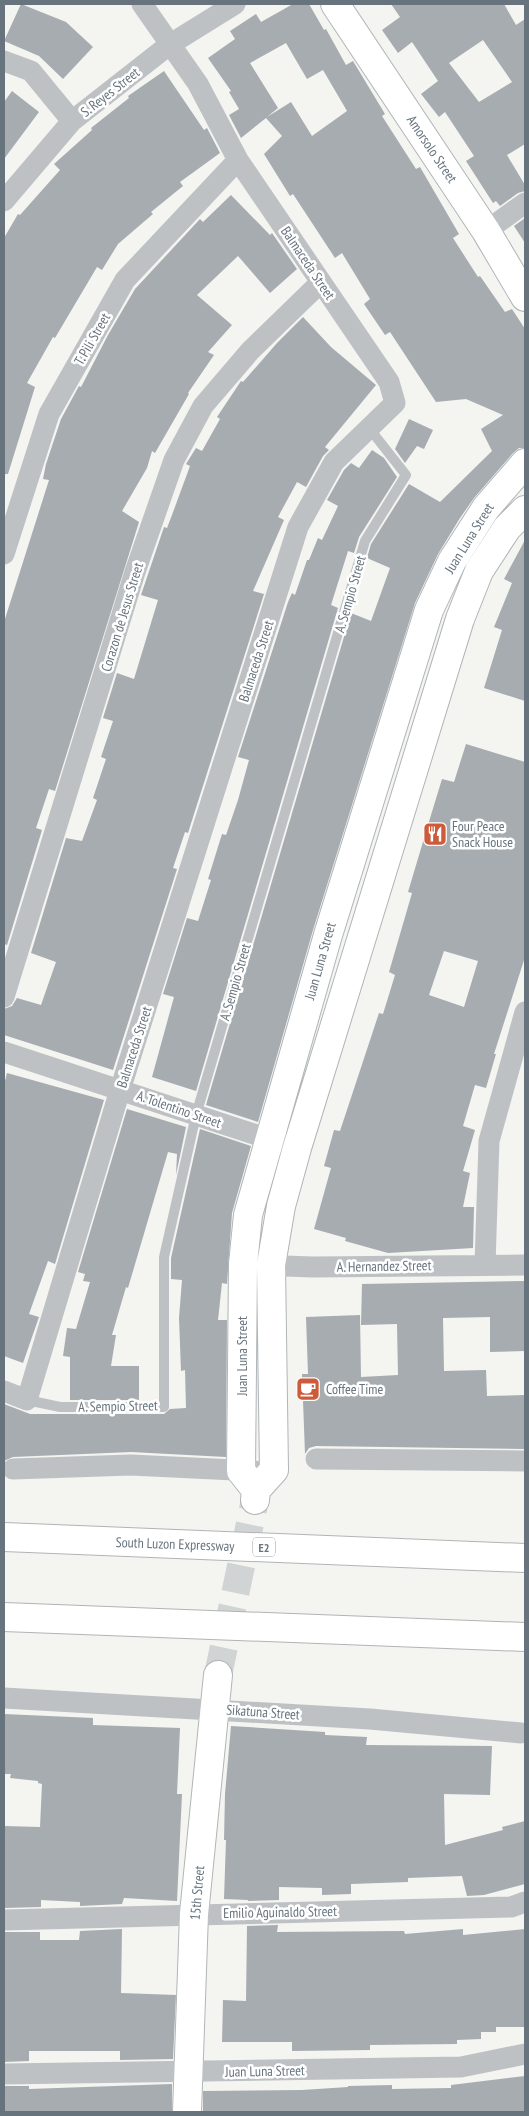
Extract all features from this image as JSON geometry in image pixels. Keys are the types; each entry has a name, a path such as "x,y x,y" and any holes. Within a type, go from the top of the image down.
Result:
{"main road":[{"name":"Amorsolo Street","path":"335,4 486,231 525,297"},
{"name":"Juan Luna Street","path":"257,1483 243,1264 248,1215 268,1139 328,934 429,610 452,561 486,508 525,463"},
{"name":"Juan Luna Street","path":"257,1483 271,1265 281,1206 297,1148 460,619 479,571 507,528 525,510"},
{"path":"452,561 479,571"},
{"name":"South Luzon Expressway","path":"4,1537 525,1558"},
{"path":"4,1618 525,1637"},
{"name":"15th Street","path":"187,2112 194,1914 218,1675"}],"street":[{"name":"Balmaceda Street","path":"27,1400 120,1090 298,527 334,462 395,403 389,382 238,160 198,84 142,4"},
{"name":"S. Reyes Street","path":"4,201 72,121 169,45 235,4"},
{"path":"4,61 31,71 72,121"},
{"name":"T. Pili Street","path":"4,554 50,414 126,280 238,160"},
{"path":"486,231 525,203"},
{"name":"Corazon de Jesus Street","path":"4,997 135,572 174,460 203,406 250,351 320,283"},
{"path":"485,1265 489,1141 525,1012"},
{"name":"A. Tolentino Street","path":"4,1052 297,1148"},
{"name":"A. Hernandez Street","path":"243,1264 525,1265"},
{"name":"A. Sempio Street","path":"4,1391 27,1400"},
{"path":"316,1459 525,1461"},
{"path":"13,1469 131,1465 257,1483"},
{"name":"Sikatuna Street","path":"4,1698 370,1719 521,1733"},
{"name":"Emilio Aguinaldo Street","path":"4,1920 511,1907 525,1902"},
{"name":"Juan Luna Street","path":"4,2074 461,2067 525,2054"}],"lane":[{"name":"A. Sempio Street","path":"27,1400 60,1407 164,1407 164,1257 196,1115 365,542 406,475 369,428"}],"building":[{"path":"21,4 66,22 93,47 63,79 39,56 4,41"},
{"path":"293,4 309,4 324,30 326,29 346,65 353,61 385,114 382,116 416,169 420,167 459,234 453,238 478,277 480,276 505,312 512,309 525,329 525,448 519,448 513,453 474,498 438,554 415,603 313,930 258,1122 206,1105 351,613 371,621 390,568 367,558 371,544 409,484 440,502 492,451 481,429 503,415 466,399 436,402 390,332 385,335 364,304 370,299 342,253 335,258 293,194 290,196 264,154 282,136 266,118 241,138 229,115 239,109 229,92 231,91 208,58 235,39 230,31 256,14 261,22","holes":["286,43 307,79 323,70 347,111 312,136 291,102 267,117 278,108 250,63"]},
{"path":"391,4 504,4 516,25 525,19 525,144 507,155 525,185 525,191 518,193 500,206 496,201 493,203 466,161 474,156 445,112 439,117 421,94 438,81 412,42 398,53 382,30 400,17","holes":["483,40 512,82 479,102 449,63"]},
{"path":"164,71 204,130 207,128 220,153 180,182 183,186 151,212 153,214 118,244 102,270 97,267 55,338 53,337 27,383 35,387 8,474 4,474 4,238 18,214 20,215 60,170 54,164 92,130 91,128 129,98 128,96"},
{"path":"12,91 39,112 4,159 4,102"},
{"path":"231,195 270,235 272,233 297,269 270,293 238,256 197,295 232,325 208,352 214,355 188,393 155,453 152,451 147,468 122,511 139,522 55,791 49,789 36,828 42,830 7,945 4,944 4,622 49,480 43,479 46,464 61,419 79,386 81,387 135,289 200,219 203,222"},
{"path":"525,218 525,243 514,226"},
{"path":"303,317 331,347 376,385 325,447 329,450 323,456 306,487 297,482 278,517 284,520 253,591 264,594 188,833 185,832 173,868 177,869 113,1070 4,1035 4,1009 12,1006 17,998 41,1005 56,962 31,953 66,838 82,841 97,800 93,798 106,759 101,757 113,721 103,718 117,673 134,679 158,600 141,595 164,527 167,528 190,466 186,464 196,448 202,451 220,419 217,417 241,381 243,382"},
{"path":"409,419 433,430 424,449 417,446 405,463 395,449"},
{"path":"372,450 384,458 397,477 359,537 354,553 348,551 331,605 338,608 196,1091 152,1077 174,997 163,994 187,918 198,921 211,880 208,879 222,834 226,835 238,800 249,760 238,757 288,602 292,593 295,595 307,560 309,560 318,538 322,540 338,506 327,500 344,470 351,463 359,468"},
{"path":"525,540 525,701 484,688 502,630 494,627 512,583 504,579"},
{"path":"466,744 525,762 525,957 494,1054 496,1054 486,1088 475,1085 463,1126 475,1130 463,1171 470,1173 463,1207 474,1207 473,1248 388,1253 345,1241 346,1238 314,1229 331,1168 324,1166 334,1130 340,1131 379,1013 383,1014 395,975 389,972 412,893 408,892 442,779 454,782","holes":["444,951 478,961 464,1007 429,995"]},
{"path":"7,1073 104,1100 55,1264 48,1261 29,1314 39,1317 23,1363 4,1356 4,1085"},
{"path":"127,1109 186,1127 176,1175 177,1154 168,1152 128,1288 126,1287 112,1335 116,1335 111,1366 139,1366 139,1400 70,1400 70,1357 63,1356 67,1328 76,1329 90,1282 83,1281 85,1274 78,1272"},
{"path":"200,1129 251,1146 232,1213 227,1284 222,1283 218,1320 227,1320 226,1457 131,1452 13,1457 4,1461 4,1404 30,1414 164,1414 170,1409 186,1408 185,1370 181,1371 179,1318 182,1280 171,1279 171,1258"},
{"path":"525,1281 525,1351 490,1352 490,1317 443,1318 444,1371 486,1370 487,1396 525,1395 525,1449 316,1446 309,1448 305,1454 302,1374 308,1374 306,1317 360,1315 361,1377 398,1375 397,1324 361,1325 362,1284"},
{"path":"4,1714 93,1718 93,1725 180,1728 177,1794 182,1794 177,1901 124,1898 122,1904 80,1906 80,1902 41,1900 41,1907 4,1908 4,1826 40,1827 42,1784 38,1783 38,1781 10,1778 11,1774 4,1774"},
{"path":"231,1726 325,1732 325,1735 367,1737 366,1745 492,1746 490,1795 444,1794 445,1845 503,1830 502,1827 525,1821 525,1884 484,1895 467,1896 462,1876 408,1878 408,1882 351,1884 351,1894 322,1895 322,1888 279,1887 279,1900 248,1901 224,1899 225,1794"},
{"path":"278,1925 277,1932 404,1931 405,1934 463,1929 463,1935 525,1929 525,2027 496,2027 496,2032 481,2032 481,2039 457,2040 457,2044 370,2045 370,2050 292,2051 292,2042 222,2042 223,2000 246,2001 247,1926"},
{"path":"122,1929 121,1993 176,1995 173,2059 120,2060 120,2051 29,2051 29,2061 4,2062 4,1932 40,1932 40,1940 79,1940 80,1931"},
{"path":"525,2076 525,2112 203,2112 203,2091 302,2090 392,2085 392,2089 451,2088 451,2085"},
{"path":"172,2084 172,2112 4,2112 4,2086 29,2086 29,2089"}],"tunnel":[{"path":"218,1675 255,1500"}],"place":[{"name":"Four Peace Snack House","path":"435,834"},
{"name":"Coffee Time","path":"308,1389"}]}
